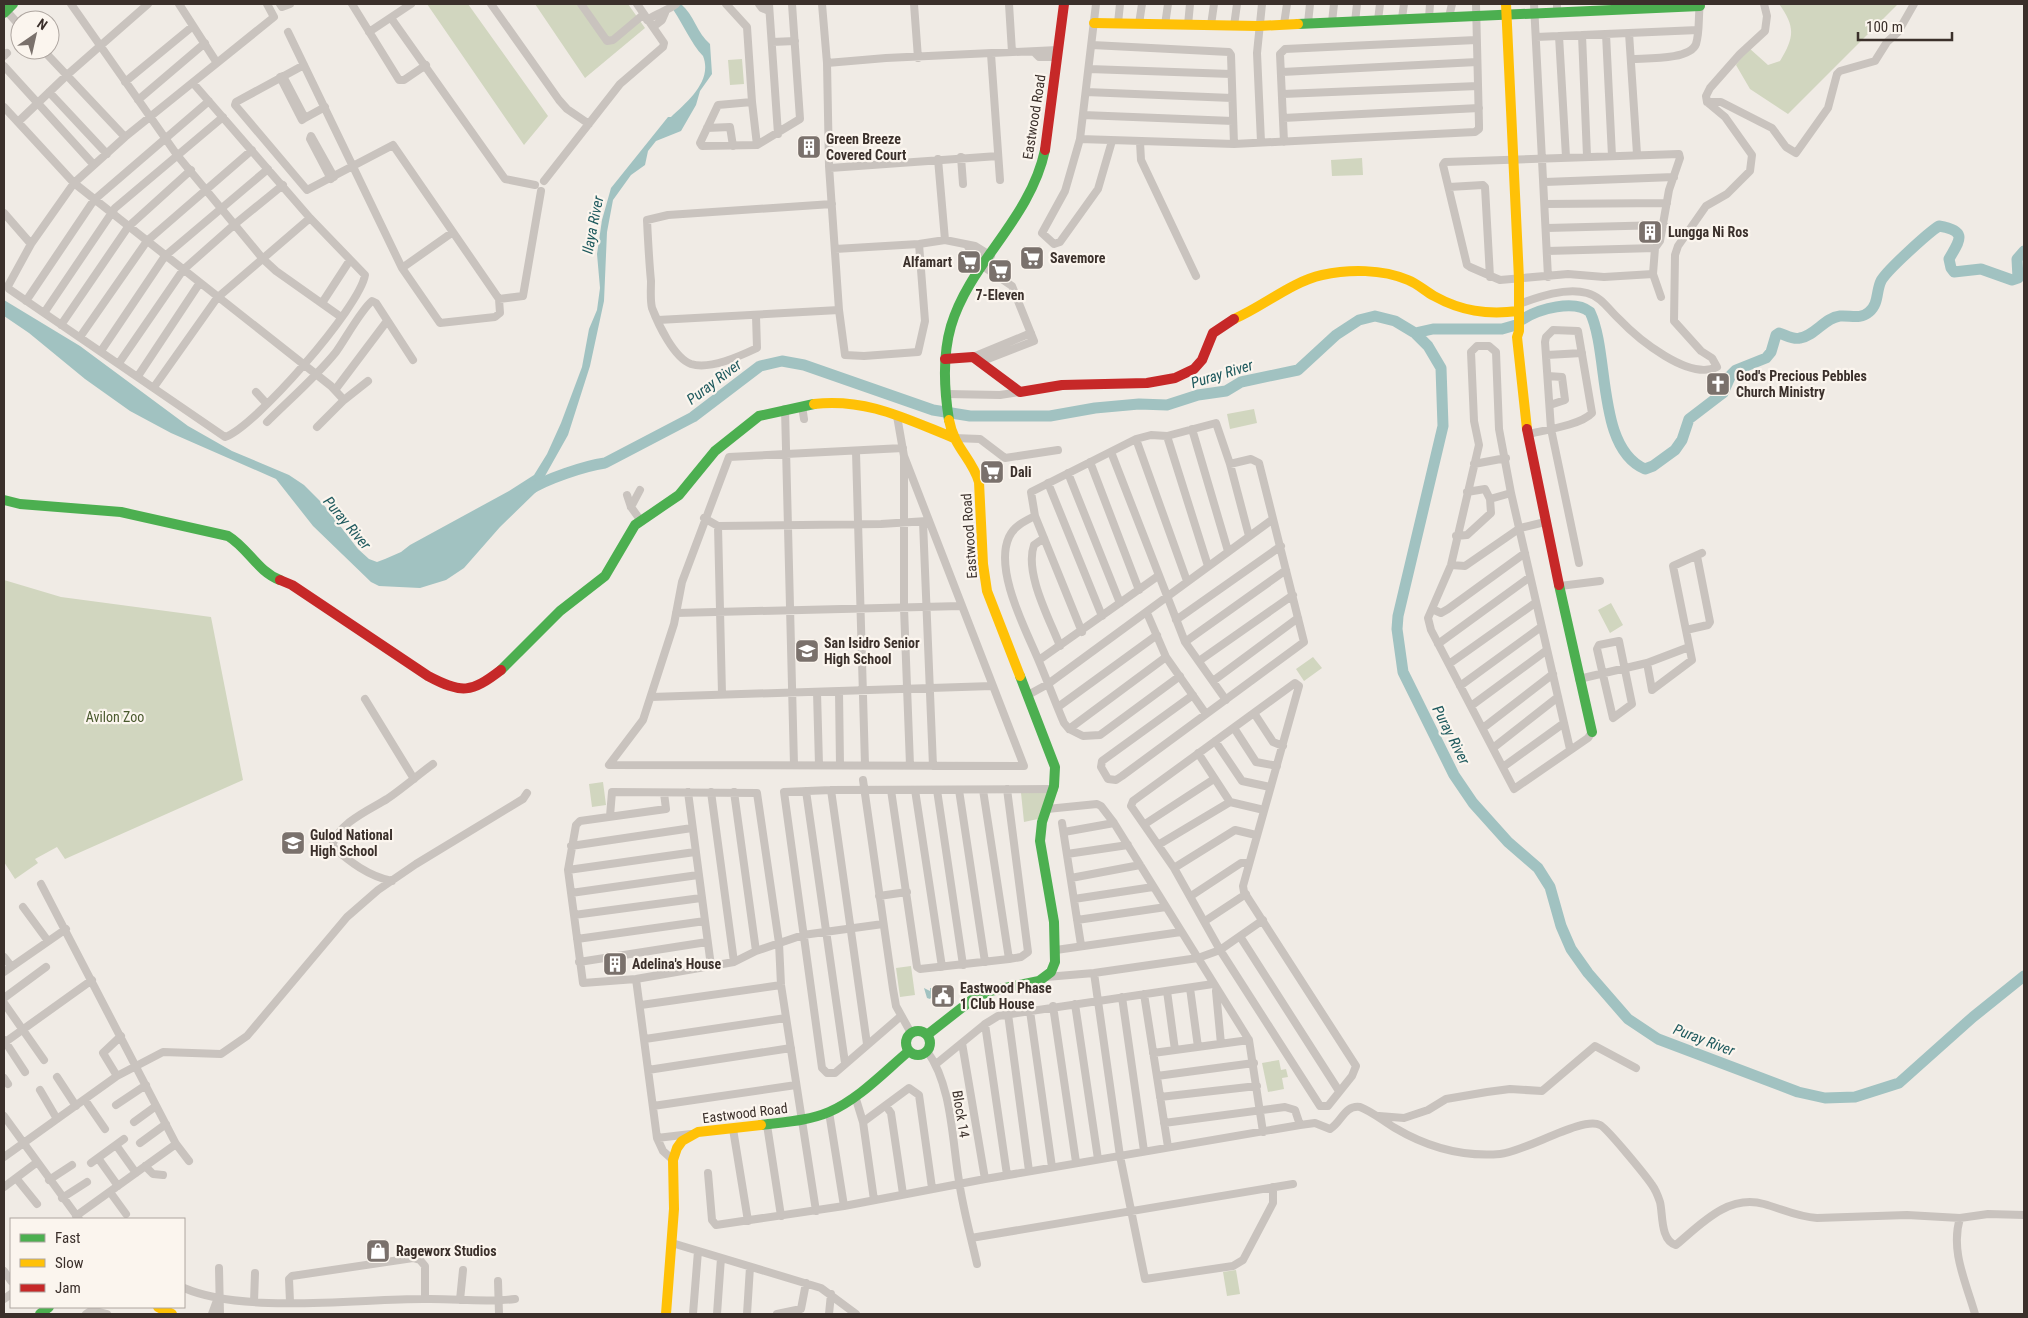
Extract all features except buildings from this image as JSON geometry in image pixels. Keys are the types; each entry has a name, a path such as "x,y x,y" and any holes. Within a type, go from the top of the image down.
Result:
{"street":[{"path":"18,122 66,75 148,4"},
{"path":"179,4 217,63"},
{"path":"193,83 310,218 364,273 365,278 322,346 305,366 241,427 225,437 9,289 7,279 74,183 126,137 274,17 267,4"},
{"path":"280,4 284,7 290,4"},
{"path":"352,4 399,80 404,80 426,65"},
{"path":"368,32 411,4"},
{"path":"491,4 559,100 567,109 589,124"},
{"path":"581,4 607,41 613,40 646,17 666,12"},
{"path":"544,181 620,84 663,47 664,43 637,4"},
{"path":"653,27 676,4"},
{"path":"726,4 747,27 757,146"},
{"path":"759,4 762,8 769,7 778,134"},
{"path":"752,102 718,105 700,146 757,146 800,119 792,4"},
{"path":"822,4 827,63 830,168 839,310 842,351 847,356 918,352 925,321 919,244"},
{"path":"914,4 918,58"},
{"path":"1010,4 1012,52"},
{"name":"Eastwood Road","path":"1046,977 1053,968 1056,950 1040,843 1041,829 1054,789 1056,775 1053,760 988,591 984,575 979,481 972,465 953,434 944,359 948,334 957,309 1018,217 1038,174 1045,148 1064,4"},
{"path":"1096,4 1080,139 1065,191 1043,230 1043,236 1054,244 1060,242 1098,189 1112,141"},
{"path":"1118,23 1120,4"},
{"path":"1139,24 1142,4"},
{"path":"1166,25 1168,4"},
{"path":"1188,25 1190,4"},
{"path":"1211,25 1214,4"},
{"path":"1234,26 1237,4"},
{"path":"1261,142 1258,26 1262,4"},
{"path":"1284,24 1287,4"},
{"path":"1308,23 1310,4"},
{"path":"1332,22 1334,4"},
{"path":"1355,22 1357,4"},
{"path":"1378,20 1380,4"},
{"path":"1402,18 1404,4"},
{"path":"1428,18 1430,4"},
{"path":"1449,17 1452,4"},
{"path":"1080,139 1234,144 1474,132 1479,129 1476,4"},
{"path":"1506,4 1520,279 1518,307 1520,331 1517,337 1520,350 1528,434 1545,522 1592,732 1588,738 1514,789 1438,644 1428,618 1451,564 1456,536 1479,445 1474,421 1471,352 1477,346 1494,347 1496,352 1499,429 1506,458 1511,493 1570,749"},
{"path":"947,395 1000,395 1075,384 1144,382 1189,373 1202,362 1208,340 1215,331 1296,285 1323,275 1365,272 1393,275 1410,281 1437,298 1463,310 1496,314 1566,293 1584,292 1593,295 1607,306 1619,320 1661,354 1689,369 1717,368 1712,358 1700,351 1674,321 1676,251 1696,218 1706,206 1727,194 1750,170 1752,155 1725,117 1707,102 1706,96 1710,88 1748,45 1765,31 1767,16 1764,4"},
{"path":"1707,102 1720,102 1772,128 1786,147 1796,153 1828,108 1837,74 1840,71 1875,61 1888,42 1898,32 1914,4"},
{"path":"74,5 124,82 164,138 263,259 276,272 341,317"},
{"path":"1094,23 1258,26 1402,18 1507,15 1534,9 1700,5 1695,45 1680,55 1632,59"},
{"path":"1534,9 1548,277"},
{"path":"391,18 505,179 534,184"},
{"path":"124,82 193,26"},
{"path":"1536,37 1698,30"},
{"path":"288,32 354,167 402,268 440,323 495,317 500,313 499,299 393,145 354,167 310,189 305,188 235,105 236,102 304,65"},
{"path":"1629,33 1637,154"},
{"path":"1606,34 1612,156"},
{"path":"1582,35 1587,156"},
{"path":"1559,36 1566,157"},
{"path":"1284,142 1280,54 1285,49 1476,40"},
{"path":"772,42 795,41"},
{"path":"138,100 205,44"},
{"path":"1092,45 1226,51 1231,55 1234,144"},
{"path":"827,63 1012,52 1035,53 1040,50 1057,54"},
{"path":"991,54 1000,180"},
{"path":"52,60 126,137"},
{"path":"1282,72 1477,62"},
{"path":"4,66 94,165"},
{"path":"1089,70 1231,74"},
{"path":"281,77 301,120 325,107"},
{"path":"1283,94 1478,86"},
{"path":"49,92 108,154"},
{"path":"1086,92 1232,98"},
{"path":"26,301 94,200 209,101"},
{"path":"4,107 74,183 335,390 344,400"},
{"path":"1283,118 1479,108"},
{"path":"1083,115 1233,121"},
{"path":"44,313 111,214 223,117"},
{"path":"707,128 730,127 733,146"},
{"path":"312,136 332,178 310,139 312,136"},
{"path":"1140,142 1141,160 1196,276"},
{"path":"80,337 147,241 252,150"},
{"path":"1653,274 1604,277 1568,274 1500,280 1490,277 1467,265 1443,165 1445,162 1679,154 1680,158 1667,203 1660,241 1655,248 1653,274 1661,297"},
{"path":"830,168 961,157 998,156"},
{"path":"961,157 963,184"},
{"path":"938,160 945,240"},
{"path":"101,351 165,256 268,169"},
{"path":"61,324 128,227 191,170"},
{"path":"1544,182 1674,177"},
{"path":"534,184 538,180 544,181"},
{"path":"499,299 523,296 541,191 546,187 544,181"},
{"path":"534,184 536,189 541,191"},
{"path":"119,363 183,270 234,224 282,185"},
{"path":"1449,187 1483,185 1485,187 1490,277"},
{"path":"1545,204 1667,203"},
{"path":"756,316 757,348 727,362 690,363 677,352 666,339 652,307 647,220 649,218 832,204"},
{"path":"4,213 32,244"},
{"path":"154,387 217,298 310,218"},
{"path":"1546,228 1664,225"},
{"path":"402,268 453,232"},
{"path":"835,249 919,244 945,240 975,246 987,262 1012,286 1034,342 977,359 944,359"},
{"path":"1547,251 1655,248"},
{"path":"322,303 350,260"},
{"path":"138,376 171,332 199,284"},
{"path":"267,422 316,375 372,301 376,303 413,360"},
{"path":"658,320 839,310"},
{"path":"335,390 386,321"},
{"path":"1528,434 1551,429 1574,422 1592,413 1578,331 1553,330 1546,337 1551,429 1579,563"},
{"path":"1547,354 1582,353"},
{"path":"977,359 1020,392"},
{"path":"1548,376 1564,379 1565,400 1550,405"},
{"path":"317,427 344,400 368,381"},
{"path":"256,392 266,403"},
{"path":"4,500 20,504 121,512 228,536 236,541 269,576 292,585 428,676 446,686 463,690 485,682 511,662 560,611 605,576 635,525 679,495 715,450 759,416 785,409 833,402 856,404 953,434 980,439 1005,458 1058,450"},
{"path":"802,406 804,419"},
{"path":"785,409 785,454 792,611 794,765"},
{"path":"897,416 903,452 926,521 1024,766 610,765 643,720 676,613 682,582 704,518 729,457 903,452"},
{"path":"1082,632 1035,516 1030,492 1136,439 1151,435 1167,436 1216,423 1230,464 1249,536"},
{"path":"1192,429 1228,551"},
{"path":"1167,436 1208,566"},
{"path":"1136,439 1187,581"},
{"path":"856,452 865,765"},
{"path":"903,452 904,608 910,765"},
{"path":"1111,452 1166,598 1185,642 1226,700"},
{"path":"1474,464 1506,458"},
{"path":"1193,695 1102,761 1104,774 1108,779 1116,780 1304,642 1274,518 1258,463 1251,459 1230,464"},
{"path":"1090,462 1138,590"},
{"path":"1068,473 1120,603"},
{"path":"1048,483 1102,616"},
{"path":"1456,536 1467,535 1490,516 1490,499 1485,489 1467,492"},
{"path":"631,508 640,490"},
{"path":"1490,499 1511,493"},
{"path":"626,495 631,508 641,521"},
{"path":"1035,516 1021,523 1012,531 1008,539 1006,564 1019,616 1064,723 1069,729 1083,736 1100,735 1180,676"},
{"path":"704,518 718,526 926,521"},
{"path":"1028,695 1048,684 1147,613 1187,581 1274,518"},
{"path":"926,521 926,607 933,766"},
{"path":"1451,564 1461,567 1470,564 1520,528 1545,522"},
{"path":"718,526 722,694"},
{"path":"1044,538 1034,545 1031,561 1037,586 1060,646"},
{"path":"1176,620 1281,546"},
{"path":"1432,609 1441,613 1448,609 1525,553"},
{"path":"1647,663 1652,690 1692,660 1673,566 1699,555 1710,622 1708,625 1686,630"},
{"path":"1185,642 1286,570"},
{"path":"1039,660 1082,632 1158,576"},
{"path":"1438,644 1530,577"},
{"path":"1560,586 1600,581"},
{"path":"1199,661 1293,595"},
{"path":"1449,664 1535,603"},
{"path":"676,613 961,606"},
{"path":"1147,613 1166,657 1206,714"},
{"path":"1214,681 1298,618"},
{"path":"1460,686 1541,627"},
{"path":"1058,707 1157,635"},
{"path":"1619,641 1632,704 1612,718 1602,673 1597,649 1599,645 1619,641"},
{"path":"1579,679 1647,663 1689,647"},
{"path":"1472,706 1547,650"},
{"path":"1069,729 1166,657"},
{"path":"1483,728 1553,674"},
{"path":"1295,683 1299,684 1278,766 1256,835 1243,886 1246,894 1356,1066 1352,1076 1328,1106 1320,1106 1220,950 1174,868 1131,806 1132,801 1254,713 1295,683"},
{"path":"650,697 992,686"},
{"path":"839,691 840,765"},
{"path":"817,692 820,765"},
{"path":"1493,748 1558,697"},
{"path":"365,699 414,778"},
{"path":"1254,713 1273,742 1283,746"},
{"path":"1503,767 1564,723"},
{"path":"1234,728 1256,762 1278,766"},
{"path":"1215,741 1242,781 1270,787"},
{"path":"1198,753 1230,802 1264,810"},
{"path":"392,881 380,878 353,864 332,846 337,835 353,820 433,764"},
{"path":"1145,824 1214,779"},
{"path":"862,780 892,988 896,1006 911,1033"},
{"path":"891,790 917,967 963,965 1025,955 1028,946 1007,789"},
{"path":"901,1016 835,1073 827,1074 822,1068 783,794 831,790 1054,789"},
{"path":"831,790 867,1044"},
{"path":"915,790 942,966"},
{"path":"937,790 963,965"},
{"path":"959,790 985,962"},
{"path":"984,790 1009,959"},
{"path":"806,791 845,1063"},
{"path":"610,816 612,792 756,792 758,795 779,943 781,985 816,1211"},
{"path":"688,792 711,966"},
{"path":"711,792 734,962"},
{"path":"734,792 756,951"},
{"path":"4,1157 117,1076 162,1052 221,1054 247,1036 347,917 392,881 461,835 523,799 527,793"},
{"path":"664,793 666,809 578,822 570,846 568,870 581,981 586,984 636,979 734,962 756,951 803,935 850,927 883,924"},
{"path":"1158,845 1230,802"},
{"path":"1047,809 1097,804 1101,806 1114,823 1249,1040 1263,1132"},
{"path":"1062,822 1081,945"},
{"path":"1064,832 1114,823"},
{"path":"570,846 692,828"},
{"path":"1174,868 1232,831 1256,835"},
{"path":"1067,854 1128,845"},
{"path":"568,870 695,852"},
{"path":"1191,896 1241,863 1249,863"},
{"path":"1071,878 1140,865"},
{"path":"571,893 698,875"},
{"path":"41,884 176,1144 189,1161"},
{"path":"1074,899 1153,886"},
{"path":"879,896 907,892"},
{"path":"1205,921 1246,894"},
{"path":"574,914 701,898"},
{"path":"23,907 48,941"},
{"path":"1077,920 1166,907"},
{"path":"927,1035 977,997 989,992 1037,981 1046,977 1094,973 1198,958 1220,950 1241,938 1263,920"},
{"path":"577,939 704,921"},
{"path":"4,972 66,929"},
{"path":"1056,950 1181,932"},
{"path":"1241,938 1339,1091"},
{"path":"579,962 707,942"},
{"path":"4,957 11,966"},
{"path":"4,998 46,967"},
{"path":"1094,973 1120,1156 1142,1276 1147,1280 1233,1266 1243,1260 1273,1203 1273,1187"},
{"path":"636,979 657,1138 663,1151 673,1160 674,1209 666,1314"},
{"path":"24,1072 4,1041 92,980"},
{"path":"641,1006 781,985"},
{"path":"936,1064 985,1024 998,1016 1053,1006 1215,986"},
{"path":"1215,986 1221,1044"},
{"path":"1190,988 1198,1047"},
{"path":"1167,991 1175,1050"},
{"path":"1144,994 1168,1147"},
{"path":"1122,997 1144,1151"},
{"path":"4,1003 44,1060"},
{"path":"1076,1004 1098,1159"},
{"path":"1053,1006 1076,1162"},
{"path":"1030,1011 1052,1167"},
{"path":"1008,1014 1029,1171"},
{"path":"645,1039 786,1018"},
{"path":"985,1024 1008,1175"},
{"path":"918,1030 927,1035 930,1043 927,1051 917,1055 909,1051 906,1043 911,1033 918,1030"},
{"path":"117,1076 103,1053 121,1036"},
{"path":"1153,1053 1249,1040"},
{"path":"962,1043 985,1178"},
{"path":"1376,1116 1404,1118 1428,1110 1446,1099 1487,1092 1510,1089 1542,1091 1595,1046 1636,1068"},
{"path":"648,1070 791,1048"},
{"name":"Eastwood Road","path":"673,1160 677,1148 691,1134 802,1120 830,1112 854,1096 909,1051"},
{"name":"Block 14","path":"927,1051 936,1064 944,1086 959,1184 977,1264"},
{"path":"1157,1076 1254,1063"},
{"path":"57,1077 76,1106"},
{"path":"116,1105 146,1085"},
{"path":"652,1106 796,1085"},
{"path":"1160,1097 1257,1086"},
{"path":"863,1122 909,1088 919,1095 932,1188"},
{"path":"40,1090 57,1119"},
{"path":"854,1096 863,1122 874,1200"},
{"path":"85,1100 105,1129"},
{"path":"134,1122 156,1106"},
{"path":"886,1106 891,1113 903,1194"},
{"path":"708,1173 714,1223 716,1226 816,1211 985,1178 1300,1125 1315,1124 1330,1128 1347,1109 1354,1106 1367,1109 1411,1137 1436,1147 1479,1155 1503,1154 1587,1123 1598,1124 1607,1129 1619,1147 1652,1185 1661,1205 1661,1219 1670,1241 1676,1245 1721,1209 1748,1202 1761,1203 1804,1217 1817,1218 1907,1215 1960,1218 1988,1214 2024,1215"},
{"path":"1164,1123 1260,1109 1290,1107 1295,1110 1300,1125"},
{"path":"830,1112 844,1206"},
{"path":"4,1116 36,1164 78,1218 176,1144"},
{"path":"140,1143 166,1124"},
{"path":"767,1125 781,1216"},
{"path":"733,1129 748,1221"},
{"path":"657,1138 691,1134"},
{"path":"91,1163 124,1139"},
{"path":"116,1145 136,1173"},
{"path":"98,1158 118,1186"},
{"path":"4,1187 36,1164"},
{"path":"49,1180 72,1165"},
{"path":"145,1166 153,1174 163,1175"},
{"path":"16,1178 37,1204"},
{"path":"62,1198 87,1182"},
{"path":"971,1238 1293,1184"},
{"path":"110,1192 126,1214"},
{"path":"1960,1218 1955,1238 1956,1250 1975,1314"},
{"path":"672,1243 806,1284 831,1294 853,1313"},
{"path":"693,1314 698,1251"},
{"path":"290,1302 289,1279 292,1276 413,1258 420,1260 425,1266 425,1298"},
{"path":"717,1314 721,1258"},
{"path":"1243,1260 1251,1265"},
{"path":"746,1314 750,1267"},
{"path":"219,1268 220,1314"},
{"path":"460,1300 463,1270"},
{"path":"254,1302 255,1273"},
{"path":"498,1281 497,1302 499,1314"},
{"path":"777,1314 801,1309 806,1284"},
{"path":"185,1288 199,1295 254,1302 425,1298 497,1302 515,1299"},
{"path":"829,1314 831,1294"},
{"path":"212,1314 220,1297"},
{"path":"160,1308 172,1314"},
{"path":"86,1314 92,1310 107,1314"}],"green space":[{"path":"427,4 468,4 548,116 524,145"},
{"path":"535,4 628,4 645,28 585,78"},
{"path":"1779,4 1898,4 1788,114 1750,89 1736,65 1749,48 1768,65 1780,61 1788,46 1791,32 1788,19"},
{"path":"742,59 744,84 730,85 728,60"},
{"path":"1362,158 1363,175 1332,176 1331,160"},
{"path":"1254,409 1257,423 1230,429 1227,414"},
{"name":"Avilon Zoo","path":"4,580 61,597 211,617 243,780 65,859 57,847 35,859 38,863 15,879 4,862"},
{"path":"1611,603 1623,625 1610,633 1598,610"},
{"path":"1313,657 1322,668 1304,681 1296,669"},
{"path":"603,782 606,805 592,807 589,784"},
{"path":"1047,792 1038,819 1024,822 1021,793"},
{"path":"911,966 915,995 900,997 896,968"},
{"path":"1279,1060 1281,1070 1286,1069 1288,1077 1282,1078 1284,1089 1268,1092 1262,1063"},
{"path":"1236,1270 1240,1294 1227,1296 1223,1272"}],"water":[{"path":"669,4 681,4 710,44 712,74 700,91 696,105 681,131 656,141 648,151 645,165 631,175 613,200 607,232 604,301 590,366 568,435 536,492 500,527 464,568 446,580 420,588 379,586 371,582 313,526 276,479 171,433 130,411 85,379 29,333 4,316 4,300 80,346 188,426 232,451 289,475 304,485 323,504 358,549 369,559 377,562 401,552 410,545 509,491 534,475 547,454 582,367 589,329 597,310 600,288 597,254 602,220 611,188 668,117 671,117 691,98 704,74 703,56 694,45"},
{"path":"939,986 943,986 941,991 937,991 930,999 927,998 924,988 930,991 930,988 937,989"}],"waterway":[{"path":"1523,319 1556,307 1575,306 1590,312 1596,330 1611,421 1619,442 1629,458 1645,469 1653,466 1675,450 1682,440 1689,419 1723,393 1731,375 1736,370 1766,358 1771,352 1776,335 1779,333 1792,338 1800,338 1811,334 1834,317 1859,317 1869,312 1876,301 1879,285 1885,276 1908,252 1939,226 1948,228 1958,234 1958,242 1949,259 1954,272 1981,269 2012,280 2018,278 2017,259 2024,251"},
{"name":"Puray River","path":"529,490 566,474 605,463 693,417 760,366 782,361 804,365 933,410 970,416 1050,416 1095,408 1139,404 1167,405 1198,395 1226,391 1241,382 1298,370 1336,335 1359,320 1375,316 1395,321 1415,333 1428,346 1441,368 1443,426 1398,616 1397,629 1403,672 1454,775 1473,803 1508,842 1538,868 1550,887 1561,926 1571,949 1588,973 1628,1019 1658,1039 1798,1092 1825,1098 1855,1097 1899,1083 1973,1017 2024,976"},
{"path":"1415,333 1433,329 1502,329 1516,325"}],"traffic: fast":[{"path":"4,13 13,4"},
{"path":"1298,24 1700,6"},
{"path":"949,420 945,361 951,326 960,303 972,281 1027,198 1045,150"},
{"path":"501,670 560,611 605,576 635,525 679,495 715,451 759,416 814,404"},
{"path":"4,500 20,504 121,512 228,536 259,566 280,580"},
{"path":"1559,585 1592,732"},
{"path":"927,1035 973,999 990,991 1039,981 1051,972 1055,962 1054,922 1040,841 1042,822 1054,786 1055,767 1020,676"},
{"path":"918,1031 927,1034 930,1043 927,1052 918,1055 909,1052 906,1043 909,1034 918,1031"},
{"path":"761,1125 813,1117 840,1107 871,1084 909,1051"},
{"path":"40,1314 48,1308"}],"traffic: slow":[{"path":"1506,4 1519,279 1519,331 1517,337 1527,429"},
{"path":"1094,23 1258,26 1298,24"},
{"path":"1234,319 1311,278 1332,273 1354,271 1398,276 1444,301 1474,311 1518,311"},
{"path":"814,404 833,403 869,407 903,417 954,438"},
{"path":"949,420 951,430 979,482 983,564 987,591 1020,676"},
{"path":"666,1314 674,1209 673,1160 677,1148 682,1141 698,1132 761,1125"},
{"path":"160,1308 172,1314"}],"traffic: jam":[{"path":"1045,150 1064,4"},
{"path":"945,359 973,357 1020,392 1062,385 1147,383 1175,378 1194,369 1202,360 1213,333 1234,319"},
{"path":"1527,429 1559,585"},
{"path":"280,580 292,585 428,676 440,682 458,688 474,687 501,670"}],"place":[{"name":"Green Breeze Covered Court","path":"809,147"},
{"name":"Lungga Ni Ros","path":"1650,232"},
{"name":"Savemore","path":"1032,258"},
{"name":"Alfamart","path":"969,262"},
{"name":"7-Eleven","path":"1000,271"},
{"name":"God's Precious Pebbles Church Ministry","path":"1718,384"},
{"name":"Dali","path":"992,472"},
{"name":"San Isidro Senior High School","path":"807,651"},
{"name":"Gulod National High School","path":"293,843"},
{"name":"Adelina's House","path":"615,964"},
{"name":"Eastwood Phase 1 Club House","path":"943,996"},
{"name":"Rageworx Studios","path":"378,1251"}],"water label":[{"name":"Ilaya River","path":"593,225"}]}
